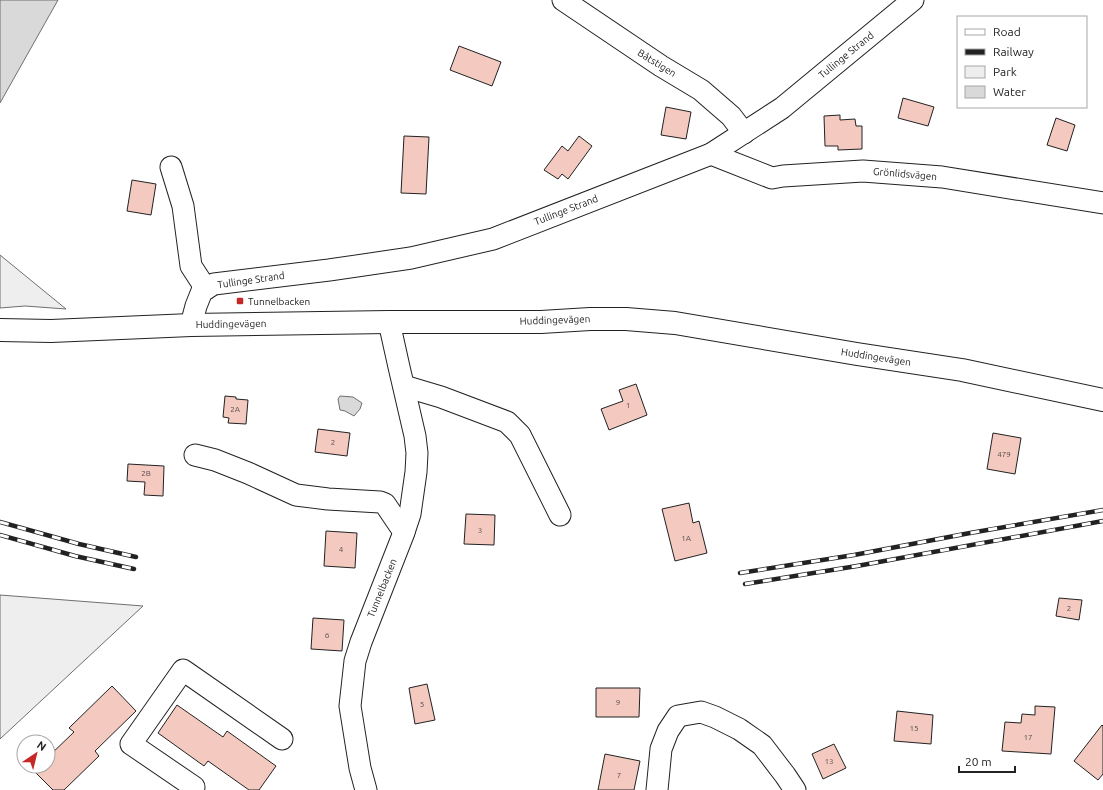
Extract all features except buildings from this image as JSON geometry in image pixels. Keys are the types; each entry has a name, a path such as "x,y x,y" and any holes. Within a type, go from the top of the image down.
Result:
{"main road":[{"name":"Huddingevägen","path":"0,330 51,331 191,325 389,322 541,322 590,319 626,319 674,323 962,370 1103,400"}],"street":[{"name":"Båtstigen","path":"563,0 661,66 701,90 731,116 744,133"},
{"name":"Tullinge Strand","path":"191,325 202,291 214,284 411,258 493,239 711,154 782,108 913,0"},
{"name":"Grönlidsvägen","path":"711,154 772,178 863,171 942,177 1103,203"},
{"path":"170,167 183,206 191,266 206,289"},
{"name":"Tunnelbacken","path":"366,790 360,768 350,706 356,662 361,642 410,514 417,453 416,436 398,367 389,322"},
{"path":"404,386 441,397 507,422 520,435 560,516"},
{"path":"195,455 215,460 248,473 296,495 328,499 380,502 385,504 404,532"},
{"path":"190,790 194,787 131,744 183,670 282,739"},
{"path":"658,790 661,748 668,732 678,716 701,712 739,729 762,745 786,775 795,790"}],"green space":[{"path":"0,255 66,309 25,306 0,308"},
{"path":"0,595 143,606 0,739"}],"water":[{"path":"0,0 58,0 0,103"},
{"path":"340,396 353,397 362,403 360,409 354,416 340,410 338,399"}],"railway":[{"path":"740,573 854,555 1103,510"},
{"path":"745,584 857,566 1103,521"},
{"path":"0,522 79,544 136,557"},
{"path":"0,535 75,556 134,569"}],"place":[{"name":"Tunnelbacken","path":"240,301"}]}
